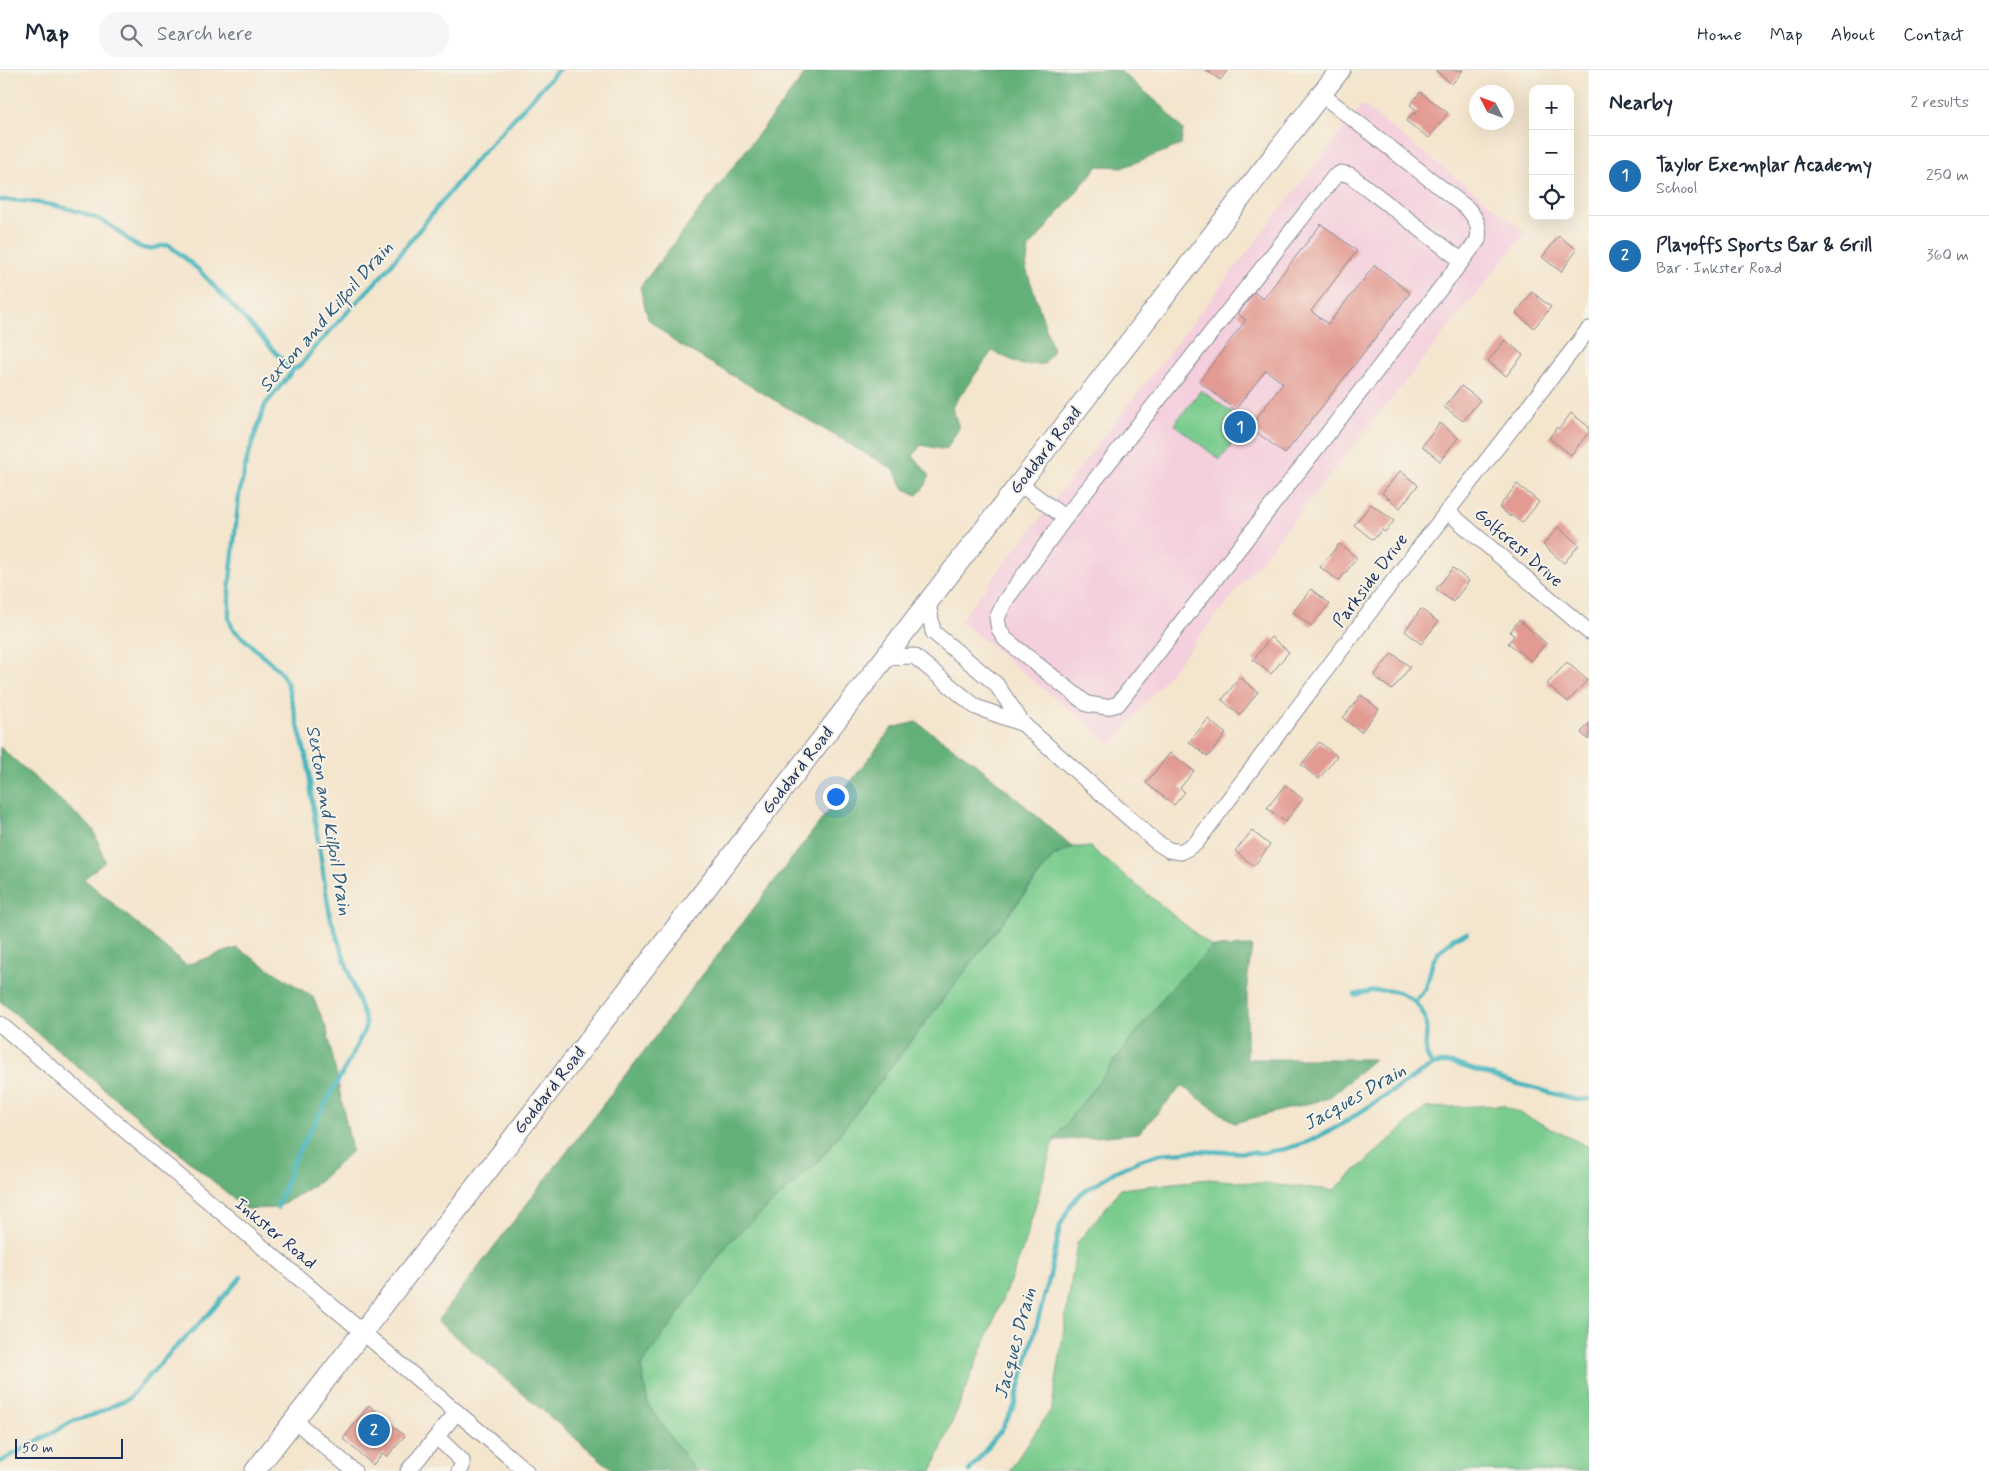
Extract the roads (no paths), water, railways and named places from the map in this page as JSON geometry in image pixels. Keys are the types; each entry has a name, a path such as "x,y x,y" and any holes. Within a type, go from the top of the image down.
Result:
{"main road":[{"name":"Goddard Road","path":"255,1471 1340,70"}],"street":[{"path":"1321,94 1468,210 1477,219 1478,240 1462,261 1118,704 1107,707 1087,704 1005,639 999,629 997,618 1005,601 1065,518 1334,177 1342,173 1350,175 1462,261"},
{"name":"Parkside Drive","path":"1023,724 1156,842 1169,850 1181,852 1196,844 1384,592 1589,329"},
{"path":"1020,484 1065,518"},
{"name":"Golfcrest Drive","path":"1447,511 1589,632"},
{"path":"928,602 933,632 996,684 1023,724"},
{"path":"885,657 914,656 976,707 1023,724"},
{"name":"Inkster Road","path":"0,1024 526,1471"},
{"path":"408,1471 457,1412"},
{"path":"294,1420 354,1471"},
{"path":"437,1437 462,1461 462,1467 459,1471"}],"waterway":[{"name":"Sexton and Kilfoil Drain","path":"277,1208 293,1162 349,1061 366,1023 330,916 308,764 287,683 279,670 233,629 229,619 229,591 239,495 247,459 265,405 294,369 301,365 315,347 385,272 475,161 558,70"},
{"path":"0,200 41,203 83,213 108,224 142,248 150,249 169,245 199,270 290,368 294,369"},
{"path":"1415,1002 1426,987 1433,961 1438,953 1454,938 1467,933"},
{"path":"1355,995 1372,991 1390,990 1413,1000 1425,1018 1426,1051 1433,1065"},
{"name":"Jacques Drain","path":"969,1471 1002,1429 1014,1407 1050,1276 1060,1226 1071,1204 1081,1193 1116,1171 1140,1160 1160,1154 1197,1151 1260,1153 1285,1149 1308,1142 1337,1127 1433,1065 1441,1063 1453,1063 1511,1082 1577,1100 1589,1099"},
{"name":"Sexton and Kilfoil Drain","path":"0,1462 73,1421 96,1414 129,1398 207,1316 241,1277"}],"place":[{"name":"Taylor Exemplar Academy","path":"1240,427"},
{"name":"Playoffs Sports Bar & Grill","path":"374,1430"}]}
